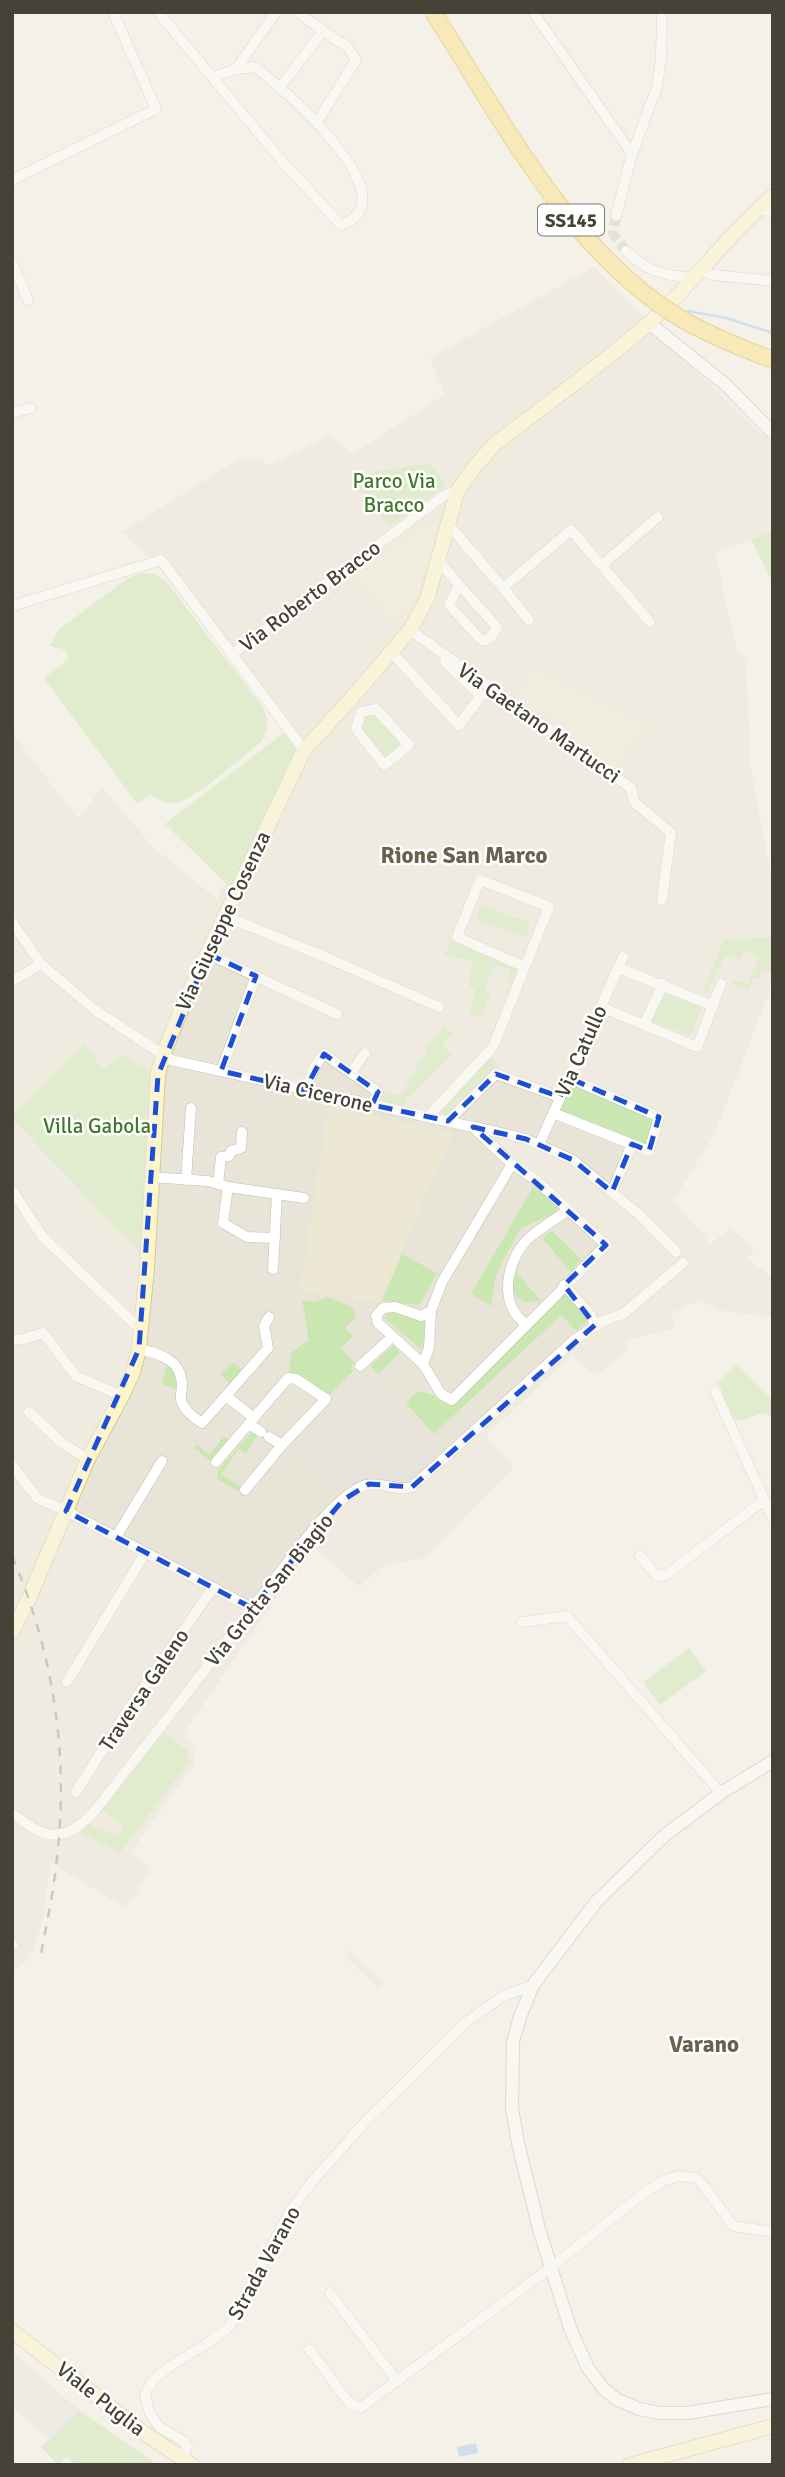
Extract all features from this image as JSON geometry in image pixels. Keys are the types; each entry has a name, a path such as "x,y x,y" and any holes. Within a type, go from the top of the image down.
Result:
{"highway":[{"name":"SS145","path":"433,12 548,189 586,238 613,266 679,317 713,336 773,360"}],"main road":[{"name":"Via Giuseppe Cosenza","path":"12,1632 88,1459 133,1372 139,1349 147,1268 158,1076 163,1055 183,1005 304,750 410,630 427,599 457,492 475,466 495,444 649,323 773,196"},
{"name":"Viale Puglia","path":"12,2331 144,2433 187,2462"},
{"path":"629,2465 773,2426"}],"street":[{"path":"12,180 156,109 113,12"},
{"path":"158,12 282,161 341,225 354,220 361,210 362,189 345,158 317,122 281,86 255,67 236,69 214,78"},
{"path":"236,69 276,12"},
{"path":"299,12 348,47 356,60 317,122"},
{"path":"533,12 632,154"},
{"path":"616,216 632,154 657,87 662,12"},
{"path":"281,86 323,31"},
{"path":"757,210 773,211"},
{"path":"626,251 641,266 672,277 713,275 773,281"},
{"path":"12,262 28,300"},
{"path":"649,323 726,385 773,433"},
{"path":"12,413 31,408"},
{"name":"Via Roberto Bracco","path":"232,654 446,494 457,492"},
{"path":"602,565 658,517"},
{"path":"447,523 529,620"},
{"path":"503,588 571,530 650,622"},
{"path":"12,606 161,560 304,750"},
{"path":"438,560 497,627 492,637 486,641 481,640 449,605 459,586"},
{"name":"Via Gaetano Martucci","path":"410,630 631,788 635,802 671,833 662,900"},
{"path":"392,653 459,725 481,696 441,658"},
{"path":"350,700 361,712"},
{"path":"376,709 409,745 384,765 356,729 361,712 376,709"},
{"path":"428,1117 493,1047 525,967 549,907 480,880 457,937 525,967"},
{"path":"228,913 234,920 439,1007"},
{"name":"Via Cicerone","path":"12,922 41,964 95,1010 171,1060 526,1139 573,1160 642,1217 676,1252"},
{"path":"208,954 337,1014"},
{"name":"Via Catullo","path":"539,1145 623,957"},
{"path":"12,981 41,964"},
{"path":"619,968 713,1006"},
{"path":"221,1071 256,976"},
{"path":"644,1025 663,984"},
{"path":"601,1007 697,1047 721,984"},
{"path":"351,1073 365,1053"},
{"path":"305,1090 315,1066 324,1054 378,1092 372,1105"},
{"path":"448,1121 496,1074 560,1097"},
{"path":"553,1113 649,1151 659,1117 569,1078"},
{"path":"186,1180 191,1108"},
{"name":"Via Cicerone","path":"473,1127 512,1164 536,1180 606,1245 564,1285"},
{"path":"242,1132 242,1148 231,1151 229,1156 221,1157 223,1223 247,1237 275,1238"},
{"path":"612,1192 632,1144"},
{"path":"423,1364 429,1348 431,1311 442,1282 512,1164"},
{"path":"151,1178 186,1180 304,1198"},
{"path":"12,1190 41,1236 141,1330"},
{"path":"273,1269 277,1194"},
{"path":"526,1324 520,1320 513,1308 508,1293 508,1278 517,1254 528,1239 568,1210"},
{"name":"Via Grotta San Biagio","path":"12,1813 34,1829 50,1834 65,1833 84,1821 167,1719 314,1528 343,1500 360,1487 369,1485 398,1490 412,1487 544,1367 595,1325 623,1314 683,1263"},
{"path":"431,1311 421,1316 395,1307 383,1308 376,1315 378,1323 423,1364 441,1394 452,1400 564,1285 590,1314 595,1325"},
{"path":"139,1349 169,1358 175,1363 180,1372 182,1403 188,1412 202,1423 268,1348 264,1326 270,1317"},
{"path":"12,1340 43,1334 76,1376 122,1396"},
{"path":"360,1366 392,1337"},
{"path":"216,1462 288,1378 296,1379 326,1399 282,1445 245,1490"},
{"path":"715,1391 773,1519"},
{"path":"226,1396 265,1435 282,1445"},
{"path":"29,1412 62,1443 88,1459"},
{"path":"116,1537 162,1461"},
{"path":"12,1465 37,1498 252,1608"},
{"path":"640,1556 657,1576 666,1575 764,1500"},
{"path":"67,1682 145,1553"},
{"name":"Traversa Galeno","path":"76,1792 129,1708 213,1588"},
{"path":"522,1622 567,1616 720,1793"},
{"path":"773,1761 720,1793 665,1835 597,1901 533,1985 513,2042 512,2108 521,2158 550,2267 570,2328 587,2368 603,2388 616,2399 639,2409 659,2413 687,2413 773,2399"},
{"name":"Strada Varano","path":"187,2462 185,2442 159,2427 146,2405 145,2395 152,2382 167,2368 217,2337 229,2326 289,2213 311,2183 365,2122 465,2023 503,1996 533,1985"},
{"path":"309,2349 350,2404 360,2407 550,2267 640,2196 663,2181 679,2176 695,2178 705,2187 733,2226 770,2229"},
{"path":"330,2293 397,2381"}],"highlighted area":[{"path":"208,954 256,976 221,1071 305,1090 324,1054 378,1092 372,1105 448,1121 496,1074 560,1097 569,1078 659,1117 649,1151 632,1144 612,1192 573,1160 526,1139 473,1127 606,1245 564,1285 595,1325 412,1487 369,1484 343,1500 252,1608 66,1511 139,1349 158,1075"}],"shaded area":[{"path":"594,267 715,390 773,444 773,530 715,553 737,651 746,662 751,771 773,884 773,982 714,1135 673,1201 711,1244 730,1228 755,1248 747,1258 773,1278 773,1317 717,1310 701,1299 672,1313 674,1329 625,1341 629,1349 595,1376 572,1355 486,1436 514,1467 425,1558 382,1566 360,1587 312,1546 183,1734 192,1743 195,1763 131,1852 152,1868 126,1908 50,1862 43,1920 31,1957 12,1974 12,733 78,819 102,787 152,846 217,899 291,740 160,569 122,532 239,459 262,460 269,466 329,435 353,454 445,394 430,358"},
{"path":"427,521 436,530 430,558 418,592 394,625 354,576"},
{"path":"533,668 649,725 613,771 513,699"},
{"path":"328,1106 453,1133 380,1302 300,1291"},
{"path":"364,1374 440,1455 412,1487 350,1488 285,1450"},
{"path":"348,1950 384,1983 379,1989 343,1955"},
{"path":"12,2351 79,2410 50,2440 12,2408"}],"green space":[{"name":"Parco Via Bracco","path":"430,463 446,485 389,527 355,481 377,471"},
{"path":"773,530 773,584 751,540"},
{"path":"141,573 153,574 165,580 262,706 267,720 262,741 195,794 176,803 162,801 150,794 137,804 44,678 69,659 66,650 50,646 58,630 128,578"},
{"path":"376,709 406,742 384,765 356,729 361,712"},
{"path":"285,732 301,755 234,891 165,824"},
{"path":"480,905 530,923 526,938 476,920"},
{"path":"773,937 771,973 762,970 759,979 753,978 749,990 732,985 734,980 748,984 759,957 745,950 740,960 726,955 707,992 704,990 723,941"},
{"path":"451,940 519,967 513,984 505,982 511,970 494,965 484,989 491,993 481,1017 470,1013 475,988 469,987 472,960 444,956"},
{"path":"665,990 703,1006 690,1036 652,1021"},
{"path":"444,1027 453,1034 442,1044 452,1055 407,1099 403,1109 377,1103 382,1092 401,1095 431,1042"},
{"name":"Villa Gabola","path":"85,1044 102,1069 122,1055 158,1075 144,1257 12,1119 12,1115"},
{"path":"487,1054 502,1065 448,1120 429,1116"},
{"path":"571,1081 657,1116 650,1147 558,1111"},
{"path":"533,1187 566,1208 520,1229 496,1275 491,1306 471,1294"},
{"path":"552,1231 581,1259 571,1272 542,1238"},
{"path":"402,1254 437,1273 419,1305 382,1301"},
{"path":"516,1272 541,1301 525,1302 511,1293"},
{"path":"562,1288 592,1317 576,1331 561,1315 434,1434 406,1403 418,1391 452,1400"},
{"path":"327,1297 352,1307 356,1317 345,1328 353,1336 341,1348 355,1363 350,1368 353,1371 326,1399 288,1378 292,1352 309,1340 302,1300 315,1302"},
{"path":"393,1309 421,1319 427,1325 427,1343 420,1348 384,1318"},
{"path":"394,1345 400,1353 378,1374 370,1366"},
{"path":"168,1362 176,1371 176,1389 162,1384"},
{"path":"233,1363 244,1371 232,1385 220,1374"},
{"path":"737,1364 773,1400 773,1422 770,1415 762,1413 740,1421 730,1418 720,1395 723,1389 717,1384"},
{"path":"251,1433 259,1434 246,1453 239,1449 221,1474 241,1487 238,1491 217,1479 218,1470"},
{"path":"224,1437 229,1440 211,1461 194,1448 197,1445 209,1454"},
{"path":"689,1648 706,1671 660,1705 643,1682"},
{"path":"164,1732 187,1750 189,1762 120,1853 80,1832 88,1824 116,1836 123,1826 102,1810"},
{"path":"79,2410 158,2465 76,2465 67,2457 58,2465 41,2447"}],"water":[{"path":"476,2443 478,2453 459,2457 457,2447"}],"waterway":[{"path":"688,311 726,318 773,333"}],"tunnel":[{"path":"616,216 613,234 626,251"}],"railway":[{"path":"12,1556 26,1591 47,1663 54,1699 61,1773 58,1848 40,1959"}],"district":[{"name":"Rione San Marco","path":"464,855"},
{"name":"Varano","path":"704,2044"}]}
